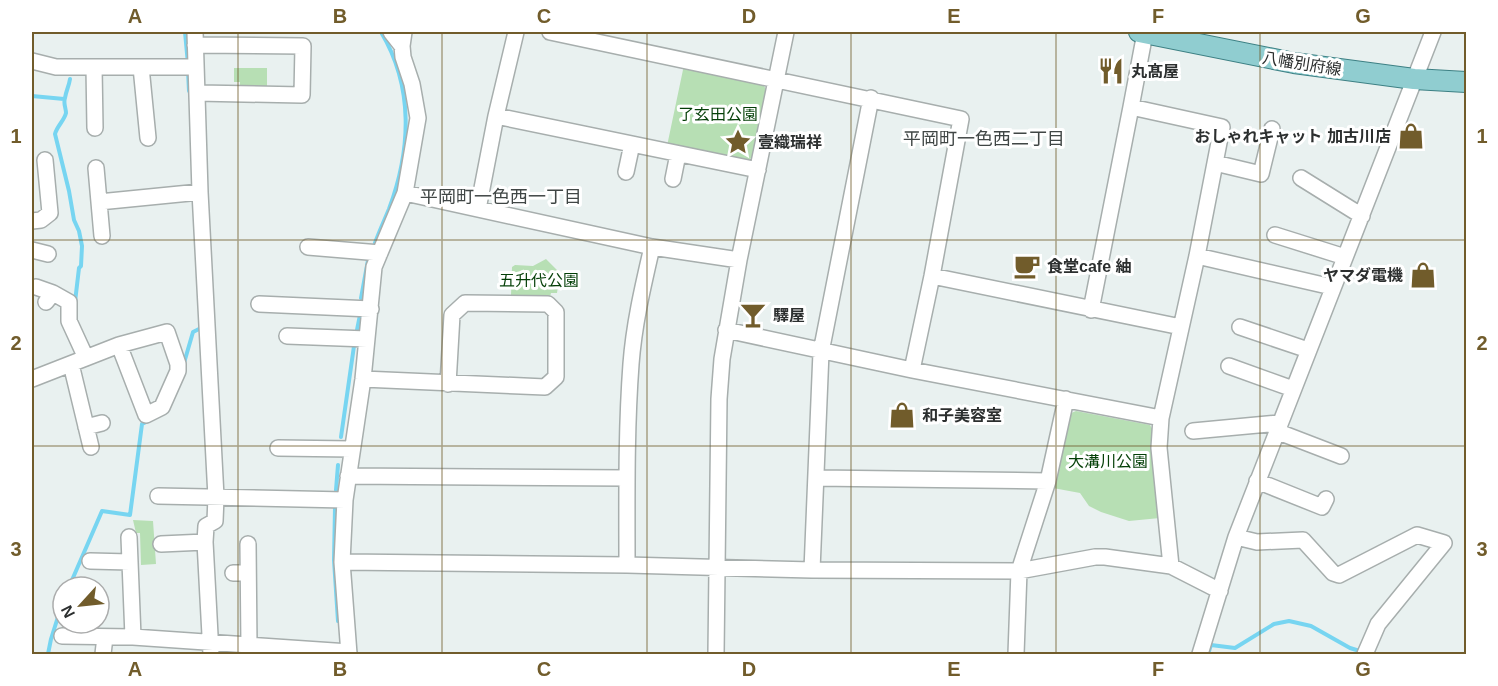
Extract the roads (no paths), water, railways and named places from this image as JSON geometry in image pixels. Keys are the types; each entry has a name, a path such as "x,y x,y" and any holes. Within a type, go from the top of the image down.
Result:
{"main road":[{"name":"八幡別府線","path":"1142,32 1294,63 1414,79 1467,82"}],"street":[{"path":"62,636 133,637 211,649 249,646 349,653 342,562 345,500 363,379 374,267 405,194 418,118 403,39 391,32"},
{"path":"478,209 496,116 516,32"},
{"path":"550,32 962,119 912,370"},
{"path":"716,654 719,399 722,359 739,260 786,32"},
{"path":"1091,310 1131,107 1142,32"},
{"path":"1200,654 1236,537 1433,32"},
{"path":"197,93 302,95 303,46 195,38 200,192 216,497 215,521 206,526 205,542 211,649"},
{"path":"32,61 56,67 196,67"},
{"path":"94,67 95,129"},
{"path":"141,67 148,138"},
{"path":"813,570 821,352 871,98"},
{"path":"1131,107 1222,127 1197,256 1161,418 1159,448 1171,566"},
{"path":"496,116 758,170"},
{"path":"1215,163 1261,174 1275,149 1272,129"},
{"path":"626,172 632,144"},
{"path":"673,179 678,154"},
{"path":"32,221 41,220 50,213 45,160"},
{"path":"96,168 102,236"},
{"path":"1301,178 1362,216"},
{"path":"99,202 200,192"},
{"path":"405,194 652,247 739,260"},
{"path":"1275,235 1345,257"},
{"path":"316,243 380,253"},
{"path":"627,565 631,363 639,300 652,247"},
{"path":"32,250 48,254"},
{"path":"1197,256 1332,287"},
{"path":"932,276 1181,327"},
{"path":"36,287 50,297 69,302 69,321 86,358"},
{"path":"363,379 448,384 544,387 556,377 556,312 548,304 465,303 452,315 448,384"},
{"path":"259,304 371,309"},
{"path":"1240,327 1308,350"},
{"path":"726,330 821,352 1161,418"},
{"path":"32,379 118,345 167,332 178,364 178,371 162,407 146,415 118,345"},
{"path":"287,336 367,339"},
{"path":"70,363 91,447"},
{"path":"1229,366 1293,389"},
{"path":"1016,654 1019,571 1048,481 1066,399"},
{"path":"86,427 102,423"},
{"path":"1193,431 1278,427 1341,456"},
{"path":"286,444 352,449"},
{"path":"348,476 627,478"},
{"path":"816,478 1048,481"},
{"path":"1257,481 1322,507 1326,499"},
{"path":"158,496 345,500"},
{"path":"1236,537 1257,542 1303,540 1333,573 1339,575 1417,535 1444,543 1378,624 1367,650"},
{"path":"129,537 133,637"},
{"path":"161,544 205,542"},
{"path":"248,544 249,646"},
{"path":"342,562 1019,571 1095,557 1171,566 1220,591"},
{"path":"90,561 130,562"},
{"path":"233,573 248,573"},
{"path":"103,654 105,637"}],"waterway":[{"path":"185,32 188,64"},
{"path":"375,243 389,209 402,164 406,119 399,75 392,53 381,32"},
{"path":"87,60 181,60"},
{"path":"188,71 189,91"},
{"path":"70,79 64,100 66,113 55,134 82,246 75,302"},
{"path":"32,96 64,99"},
{"path":"361,298 368,260"},
{"path":"357,330 360,315"},
{"path":"184,363 193,332 203,327"},
{"path":"341,437 354,346"},
{"path":"74,575 102,511 130,515 142,424 148,421"},
{"path":"336,490 338,465"},
{"path":"335,508 334,560 338,621"},
{"path":"1208,654 1211,645 1235,648 1274,624 1289,621 1311,626 1350,648 1363,652"},
{"path":"48,654 52,635"}],"place":[{"name":"丸髙屋","path":"1111,71"},
{"name":"おしゃれキャット 加古川店","path":"1411,136"},
{"name":"壹織瑞祥","path":"738,142"},
{"name":"食堂cafe 紬","path":"1027,266"},
{"name":"ヤマダ電機","path":"1423,275"},
{"name":"驛屋","path":"753,315"},
{"name":"和子美容室","path":"902,415"}],"district":[{"name":"平岡町一色西二丁目","path":"984,139"},
{"name":"平岡町一色西一丁目","path":"501,197"}],"park label":[{"name":"了玄田公園","path":"718,114"},
{"name":"五升代公園","path":"539,280"},
{"name":"大溝川公園","path":"1108,461"}]}
